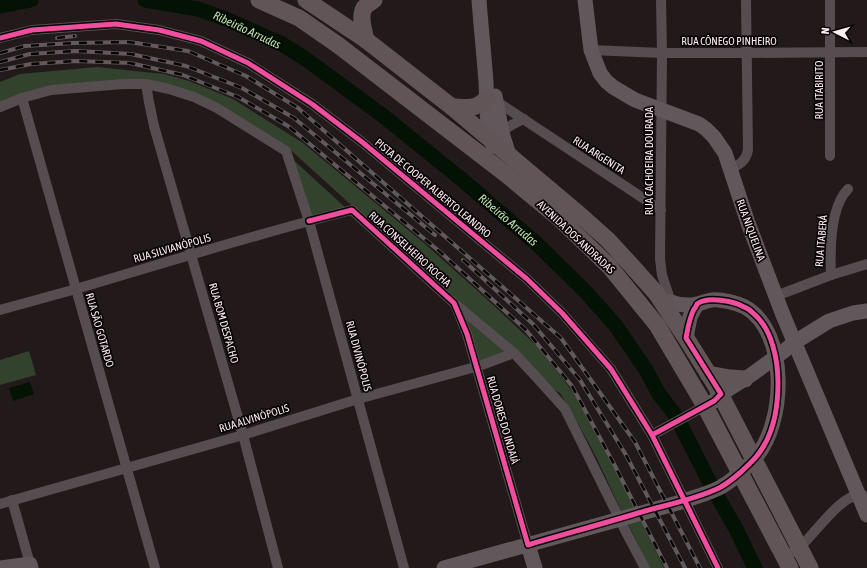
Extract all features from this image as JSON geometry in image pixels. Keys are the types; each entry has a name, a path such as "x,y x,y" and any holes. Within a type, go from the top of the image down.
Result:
{"main road":[{"name":"AVENIDA DOS ANDRADAS","path":"259,0 299,18 338,45 507,175 560,218 609,266 657,325 705,406 786,562"},
{"name":"AVENIDA DOS ANDRADAS","path":"306,0 366,40 452,107 496,136 509,155 580,214 608,240 656,293 721,394 730,415 810,568"},
{"path":"366,40 362,13 364,7 374,0"},
{"path":"452,107 473,107 492,100"},
{"path":"656,293 671,302"},
{"path":"708,374 730,378 748,377"}],"street":[{"path":"479,0 485,62 492,100 496,136 495,154 507,175"},
{"name":"RUA NIQUELINA","path":"585,0 591,50 600,73 606,81 613,88 636,100 699,124 714,137 725,153 748,223 794,342 862,495 867,515"},
{"name":"RUA CACHOEIRA DOURADA","path":"661,0 662,53 660,259 662,275 671,302 674,320"},
{"path":"731,169 744,160 747,156 748,150 746,0"},
{"name":"RUA ITABIRITO","path":"830,0 830,156"},
{"name":"PISTA DE COOPER ALBERTO LEANDRO","path":"0,38 32,30 116,24 159,30 201,42 248,63 312,104 362,142 527,279 562,313 611,369 652,435 718,568"},
{"name":"RUA CÔNEGO PINHEIRO","path":"591,50 662,53 867,52"},
{"path":"0,107 22,98 51,90 123,84 146,84"},
{"name":"RUA DIVINÓPOLIS","path":"146,84 194,97 217,108 286,151 309,221 404,568"},
{"name":"RUA BOM DESPACHO","path":"146,84 154,126 243,434 278,568"},
{"name":"RUA SÃO GOTARDO","path":"22,98 155,568"},
{"name":"RUA ARGENITA","path":"492,100 661,210"},
{"path":"496,136 506,128 524,120"},
{"name":"RUA ITABERÁ","path":"831,275 830,249 835,215 842,197 848,189"},
{"name":"RUA SILVIANÓPOLIS","path":"0,310 76,289 191,254 352,210"},
{"name":"RUA CONSELHEIRO ROCHA","path":"352,210 454,303 514,353 564,409 645,568"},
{"name":"RUA ITABERÁ","path":"776,296 831,275 867,264"},
{"path":"444,568 681,502 707,493 733,479 756,457 764,446 776,409 778,395 777,366 774,351 771,338 764,325 745,307 732,303 713,300 697,304 683,305 671,302"},
{"name":"RUA DORES DO INDAIÁ","path":"454,303 467,334 477,367 534,568"},
{"path":"686,338 690,317 697,304"},
{"path":"652,435 714,401 721,394 748,377 794,342 829,321 853,313 867,311"},
{"name":"RUA ALVINÓPOLIS","path":"0,504 477,367 514,353"},
{"path":"730,415 737,394 748,377"},
{"path":"786,562 790,553 799,548 841,503 848,499 862,495"},
{"path":"0,568 31,566 12,500"}],"green space":[{"path":"97,67 164,74 189,81 233,99 303,143 424,243 538,347 573,392 627,492 664,568 650,568 596,457 560,393 553,389 285,145 198,95 123,81 0,102 0,82 20,74"},
{"path":"288,155 348,210 310,218"},
{"path":"460,309 508,353 480,363"},
{"path":"29,351 36,375 0,385 0,360"}],"shaded area":[{"path":"30,382 34,394 13,401 9,388"}],"waterway":[{"name":"Ribeirão Arrudas","path":"0,6 31,0"},
{"name":"Ribeirão Arrudas","path":"145,0 198,9 226,19 280,43 303,57 382,115 460,178 537,244 585,291 616,326 646,370 659,394 676,416 755,568"}],"railway":[{"path":"57,38 75,36"},
{"path":"0,53 25,46 129,42 188,51 246,76 298,108 561,338 635,442 700,568"},
{"path":"0,62 30,54 76,51 131,54 186,66 242,88 294,118 435,235"},
{"path":"0,70 31,64 76,61 130,63 183,75 238,97 288,126 439,251 526,330 572,386 667,568"},
{"path":"463,260 533,324 580,380 626,455 685,568"}],"cycle path":[{"path":"0,38 32,30 116,24 159,30 201,41 248,63 312,104 362,142 527,279 562,313 611,369 652,435 718,568"},
{"path":"309,221 352,210 454,303 467,334 528,545 690,499 709,492 728,483 753,461 767,441 776,412 778,374 770,336 760,320 747,308 720,300 707,300 697,304 692,313 686,338 721,394 714,401 652,435"}]}
